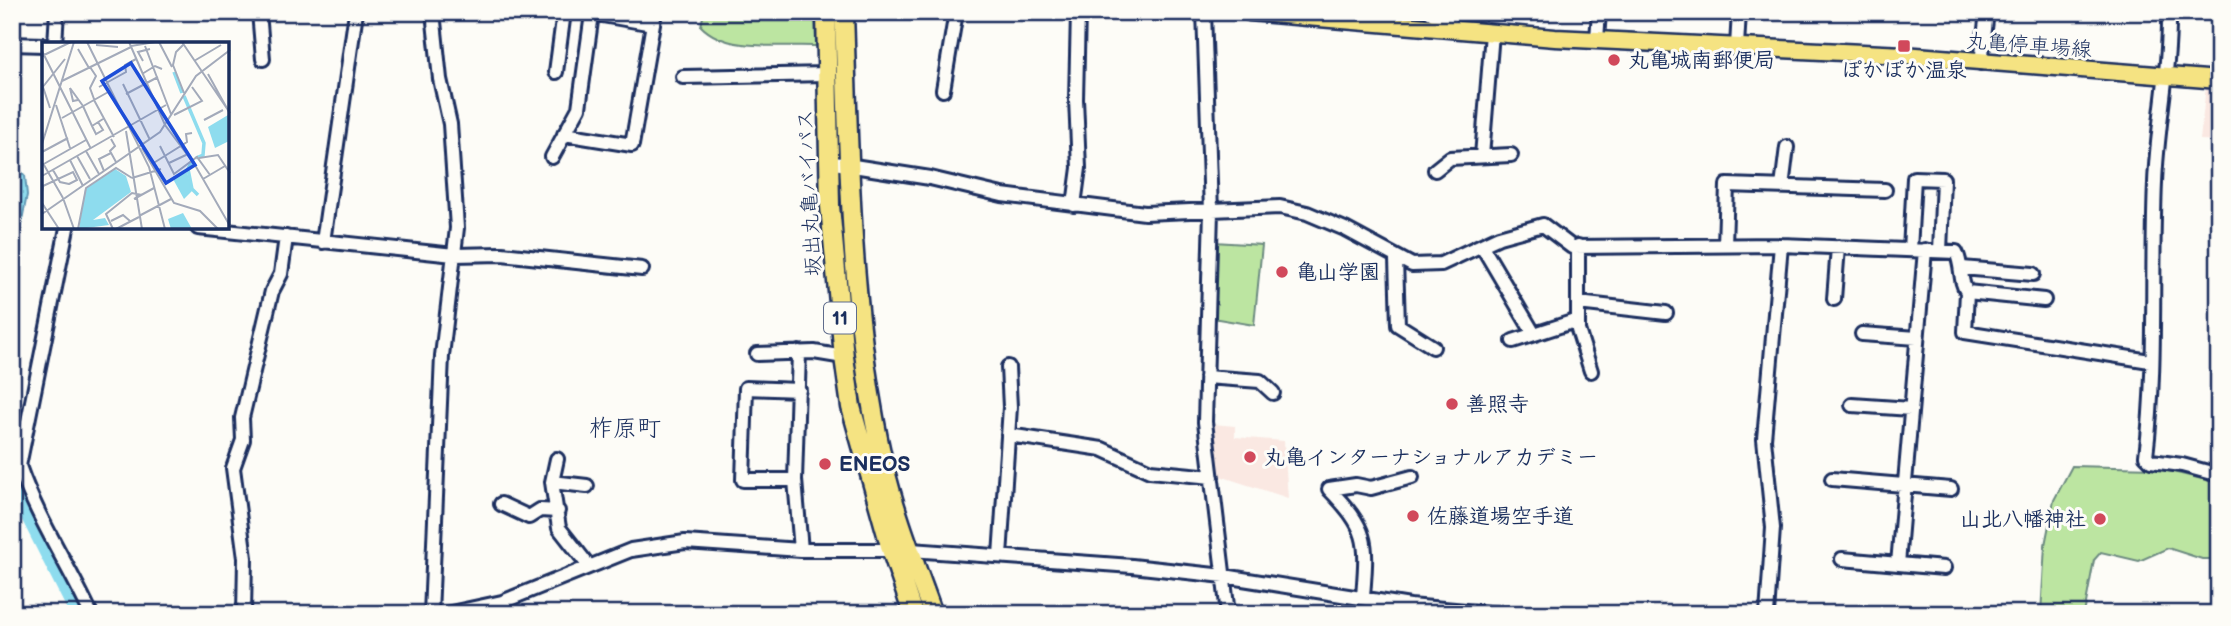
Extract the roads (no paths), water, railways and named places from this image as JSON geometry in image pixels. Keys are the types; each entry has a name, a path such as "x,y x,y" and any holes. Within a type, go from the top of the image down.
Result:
{"highway":[{"name":"坂出丸亀バイパス","path":"826,12 828,162 844,357 851,407 891,549 913,614"},
{"name":"坂出丸亀バイパス","path":"844,12 856,270 874,408 883,463 933,614"}],"main road":[{"name":"丸亀停車場線","path":"1250,12 1462,31 1737,46 2219,80"}],"street":[{"path":"55,42 57,12"},
{"path":"259,12 262,59"},
{"path":"323,242 356,12"},
{"path":"431,614 441,370 457,228 450,124 440,79 433,12"},
{"path":"556,72 564,12"},
{"path":"943,90 957,12"},
{"path":"1074,205 1079,168 1076,99 1078,12"},
{"path":"1204,12 1210,211 1205,422 1228,614"},
{"path":"1430,12 1462,31"},
{"path":"1597,39 1599,12"},
{"path":"1737,46 1739,12"},
{"path":"1981,63 1987,12"},
{"path":"2169,12 2171,47 2165,76 2155,181 2146,456 2151,461 2182,465 2219,475"},
{"path":"552,158 564,134 579,108 589,13 654,18 632,145 564,134"},
{"path":"1482,156 1492,33"},
{"path":"12,44 42,45"},
{"path":"683,77 827,74"},
{"path":"1782,187 1787,147"},
{"path":"1435,170 1450,158 1511,155"},
{"path":"828,162 930,178 1002,195 1145,214 1280,208 1307,213 1345,229 1396,259 1412,265 1441,264 1499,237 1543,225 1562,241 1578,246 1781,245 1956,252 1962,268 1962,285 1967,292 1965,332 2150,361"},
{"path":"1910,250 1914,178 1943,179 1940,251"},
{"path":"1725,245 1727,185 1885,190"},
{"path":"67,229 19,466 30,499 64,556 91,614"},
{"path":"208,229 454,255 502,254 642,269"},
{"path":"244,614 245,558 233,468 243,440 242,418 272,291 281,274 286,237"},
{"path":"1768,614 1773,528 1764,439 1781,245"},
{"path":"1482,246 1534,334"},
{"path":"1578,246 1578,320 1591,371"},
{"path":"1834,299 1838,247"},
{"path":"1898,564 1925,250"},
{"path":"1396,259 1398,325 1433,347"},
{"path":"1962,268 2033,274"},
{"path":"1967,292 2044,300"},
{"path":"1578,303 1666,313"},
{"path":"1513,341 1578,320"},
{"path":"1862,334 1917,338"},
{"path":"757,354 799,352 844,357"},
{"path":"799,352 795,480 801,550"},
{"path":"1000,556 1009,435 1008,367"},
{"path":"1206,377 1260,381 1273,393"},
{"path":"795,480 743,480 746,388 799,390"},
{"path":"1852,405 1911,408"},
{"path":"1009,435 1102,449 1150,471 1212,477"},
{"path":"558,459 552,482 559,528 588,565"},
{"path":"1363,597 1365,541 1359,524 1329,489 1356,485 1371,488 1412,477"},
{"path":"1832,479 1951,489"},
{"path":"552,482 587,486"},
{"path":"501,504 529,517 540,510 558,511"},
{"path":"446,614 502,602 588,565 631,550 685,542 801,550 891,549 1000,556 1224,576 1410,606 1500,614"},
{"path":"1842,559 1944,568"}],"water":[{"path":"12,161 25,176 27,195 12,271"}],"waterway":[{"path":"12,493 26,505 81,614"}],"place":[{"name":"ぽかぽか温泉","path":"1904,46"},
{"name":"丸亀城南郵便局","path":"1614,60"},
{"name":"亀山学園","path":"1282,272"},
{"name":"善照寺","path":"1452,404"},
{"name":"丸亀インターナショナルアカデミー","path":"1250,457"},
{"name":"ENEOS","path":"825,464"},
{"name":"佐藤道場空手道","path":"1413,516"},
{"name":"山北八幡神社","path":"2100,519"}],"district":[{"name":"柞原町","path":"625,428"}]}
